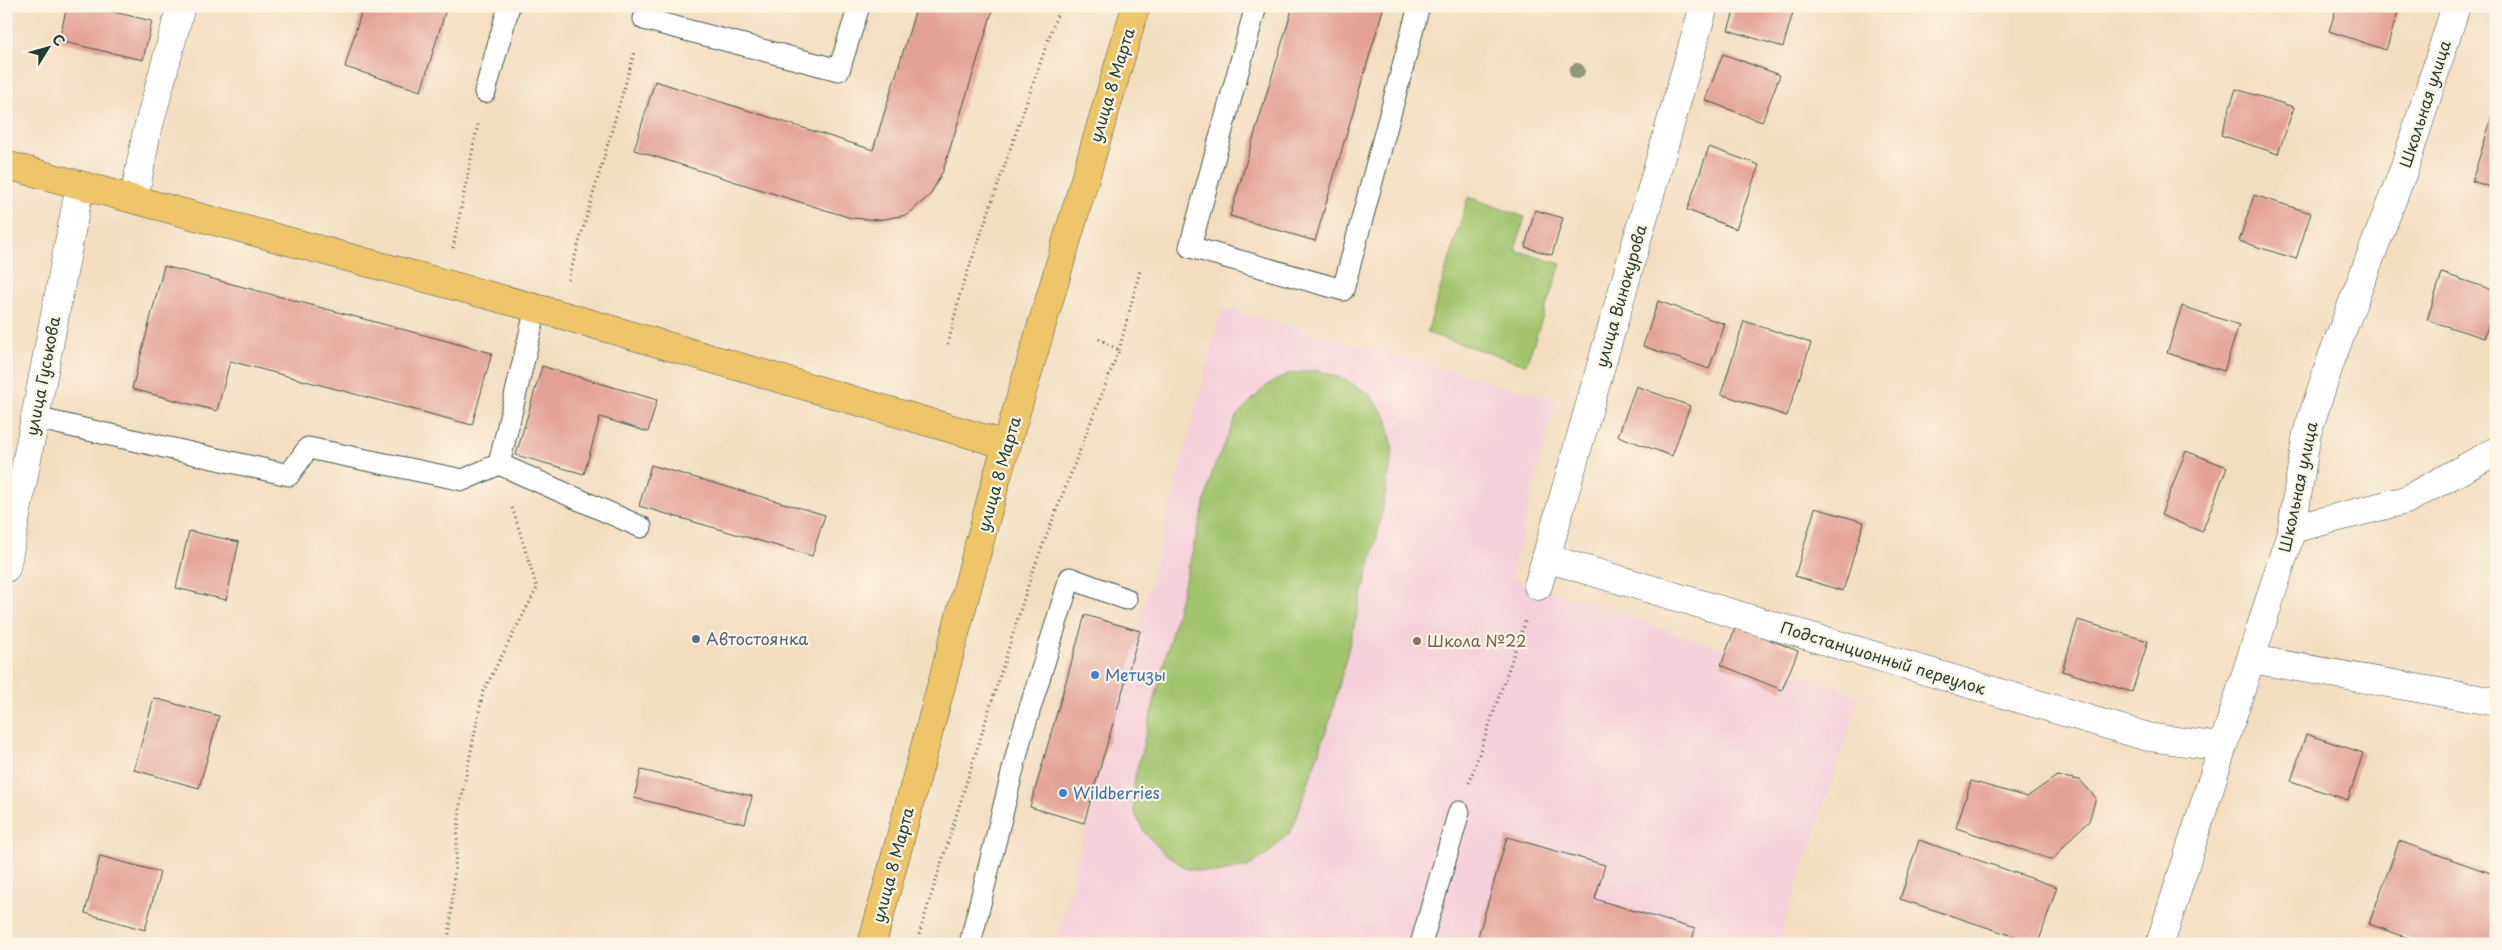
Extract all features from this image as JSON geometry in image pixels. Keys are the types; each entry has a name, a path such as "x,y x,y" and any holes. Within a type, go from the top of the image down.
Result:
{"main road":[{"name":"улица 8 Марта","path":"872,944 1041,321 1136,6"},
{"path":"6,165 547,311 1007,445"}],"street":[{"path":"134,199 146,136 181,6"},
{"name":"улица Винокурова","path":"1538,586 1704,6"},
{"name":"Школьная улица","path":"2160,944 2292,529 2307,433 2332,357 2404,169 2456,6"},
{"name":"улица Гуськова","path":"6,568 80,185"},
{"path":"2292,529 2406,500 2496,451"},
{"name":"Подстанционный переулок","path":"1546,558 2148,737 2222,747"},
{"path":"2251,659 2496,702"}],"lane":[{"path":"485,92 509,6"},
{"path":"644,19 839,70 858,6"},
{"path":"1256,6 1190,247 1342,290 1419,6"},
{"path":"499,464 547,311"},
{"path":"35,418 289,475 308,448 463,480 499,464 641,528"},
{"path":"970,944 1020,741 1070,578 1126,599"},
{"path":"1421,944 1459,812"}],"path":[{"path":"948,344 960,294 1060,6"},
{"path":"547,311 644,19"},
{"path":"446,284 485,92"},
{"path":"1119,350 1140,271"},
{"path":"447,944 460,805 483,692 537,588 499,464"},
{"path":"1459,812 1538,586"}],"shaded area":[{"name":"Школа №22","path":"1222,308 1556,400 1511,577 1860,696 1778,944 1056,944"}],"green space":[{"path":"1468,197 1525,217 1515,250 1561,264 1526,365 1427,333"},
{"path":"1316,370 1346,380 1370,395 1387,418 1393,452 1378,533 1330,720 1292,830 1267,855 1247,867 1216,873 1187,869 1163,852 1144,832 1134,811 1134,781 1213,470 1237,415 1267,385 1288,374"}],"building":[{"path":"67,6 88,6 152,21 143,60 59,41"},
{"path":"363,6 447,6 421,91 345,67"},
{"path":"917,6 994,6 943,171 930,195 907,215 878,220 851,218 634,150 655,81 873,150"},
{"path":"1293,6 1384,6 1315,241 1230,216"},
{"path":"1736,6 1784,6 1794,9 1783,47 1728,30"},
{"path":"2337,6 2400,6 2386,50 2329,31"},
{"path":"1723,54 1780,75 1762,122 1705,100"},
{"path":"2236,89 2294,107 2278,154 2221,135"},
{"path":"2496,107 2496,189 2472,181"},
{"path":"1709,147 1759,165 1736,229 1687,210"},
{"path":"2254,195 2311,213 2296,259 2239,241"},
{"path":"1535,210 1563,218 1552,255 1525,247"},
{"path":"164,266 492,353 472,425 230,361 217,411 132,389"},
{"path":"2442,273 2496,291 2496,302 2484,338 2427,320"},
{"path":"1658,301 1725,324 1709,369 1643,346"},
{"path":"2182,306 2239,325 2224,371 2167,353"},
{"path":"1744,321 1811,343 1787,416 1721,394"},
{"path":"542,366 657,400 648,432 600,417 584,474 516,455"},
{"path":"1636,386 1690,406 1672,456 1618,436"},
{"path":"2186,451 2227,467 2202,532 2161,515"},
{"path":"651,465 825,515 812,556 639,506"},
{"path":"1815,508 1864,522 1843,591 1795,576"},
{"path":"189,531 239,542 226,600 176,588"},
{"path":"1085,615 1140,631 1084,823 1030,807"},
{"path":"2078,620 2148,641 2132,692 2062,671"},
{"path":"1736,626 1798,651 1782,690 1721,665"},
{"path":"154,698 219,716 199,788 134,770"},
{"path":"2306,734 2363,753 2348,800 2291,781"},
{"path":"641,770 752,796 745,824 634,798"},
{"path":"2057,776 2080,780 2096,798 2089,821 2072,837 2053,860 1956,828 1971,781 2027,797"},
{"path":"1507,837 1605,865 1595,899 1695,929 1691,944 1476,944"},
{"path":"1919,840 2057,887 2038,944 1900,899"},
{"path":"2399,841 2496,875 2496,944 2425,944 2369,924"},
{"path":"100,856 160,872 145,930 85,913"}],"place":[{"name":"Автостоянка","path":"696,639"},
{"name":"Школа №22","path":"1417,641"},
{"name":"Метизы","path":"1095,675"},
{"name":"Wildberries","path":"1063,793"}]}
